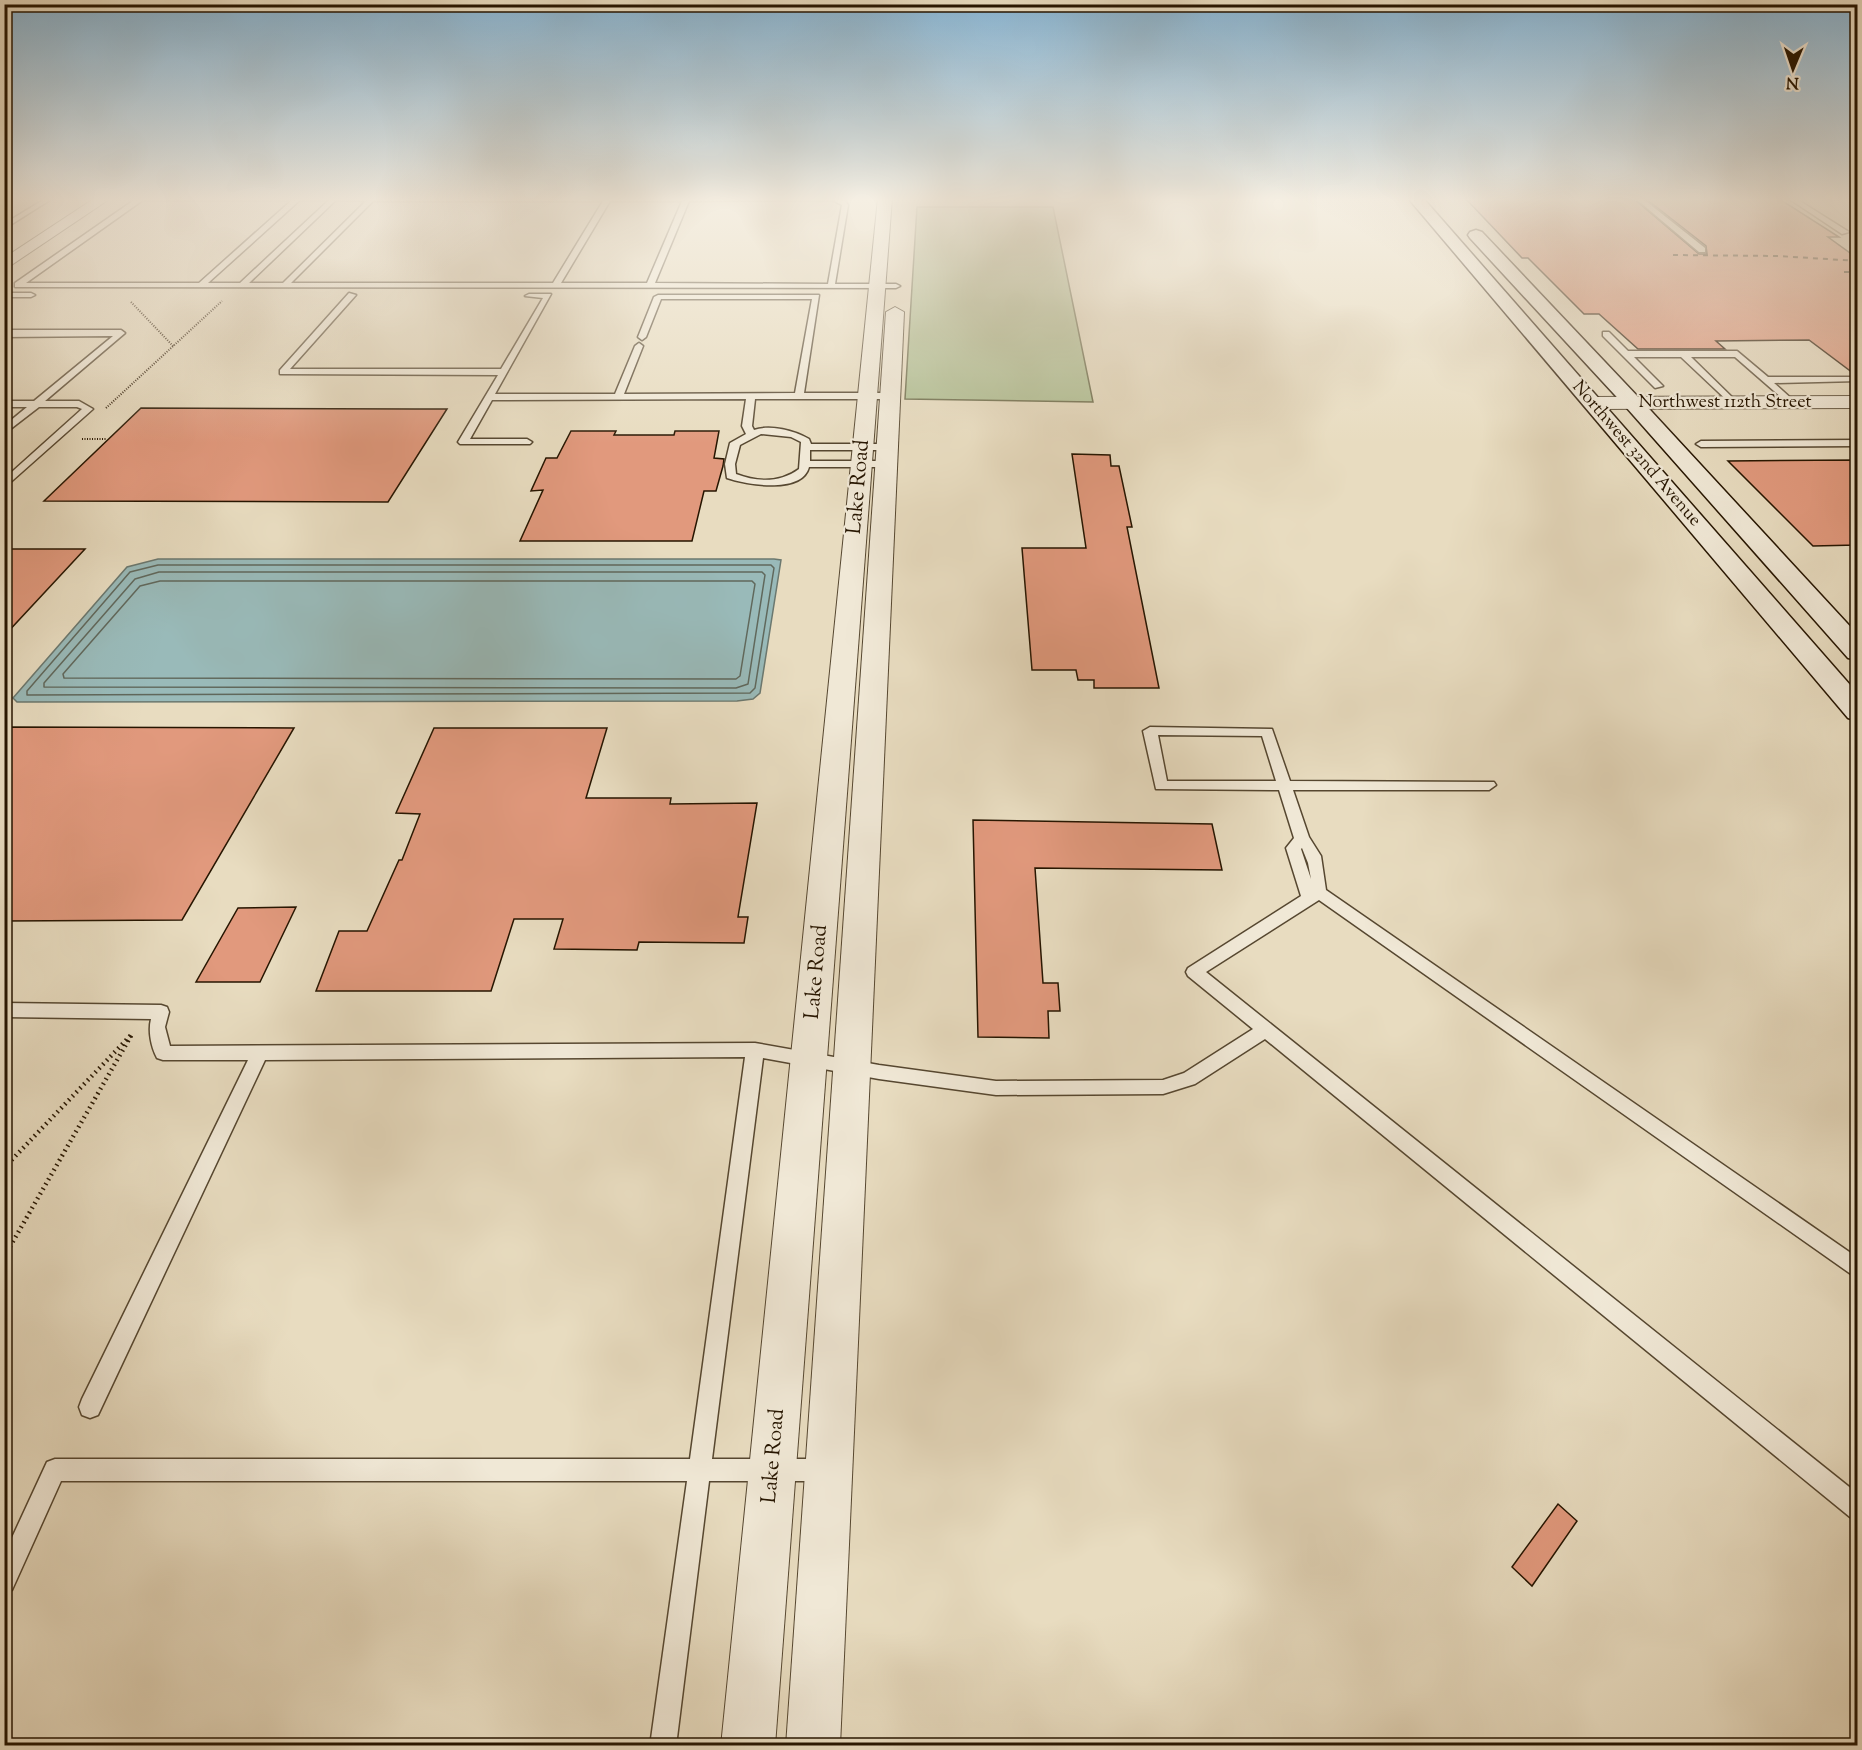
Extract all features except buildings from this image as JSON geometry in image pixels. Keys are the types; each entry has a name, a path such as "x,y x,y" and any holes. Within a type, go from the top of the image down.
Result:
{"main road":[{"name":"Northwest 32nd Avenue","path":"1486,280 1857,712"},
{"name":"Northwest 32nd Avenue","path":"1518,280 1633,403 1857,652"}],"street":[{"name":"Lake Road","path":"813,1746 852,1066 874,455 886,280"},
{"name":"Lake Road","path":"886,286 887,280"},
{"name":"Northwest 112th Street","path":"1592,403 1857,402"},
{"name":"Lake Road","path":"748,1746 810,1058 874,455"}],"lane":[{"path":"26,280 18,285 886,286"},
{"path":"200,286 207,280"},
{"path":"240,286 247,280"},
{"path":"284,286 290,280"},
{"path":"555,286 559,280"},
{"path":"650,286 653,280"},
{"path":"831,286 832,280"},
{"path":"94,295 106,285"},
{"path":"321,296 330,286"},
{"path":"4,295 38,295"},
{"path":"193,295 205,295"},
{"path":"341,296 362,296"},
{"path":"352,296 283,372 502,372"},
{"path":"373,296 383,296"},
{"path":"518,296 548,296 463,442 527,442"},
{"path":"618,397 658,297 816,297 800,396"},
{"path":"4,335 8,333 121,333 4,431"},
{"path":"1606,334 1658,386"},
{"path":"1627,354 1737,354 1790,402"},
{"path":"1683,354 1733,403"},
{"path":"1766,380 1854,380"},
{"path":"751,396 747,426 751,434"},
{"path":"488,397 878,396"},
{"path":"4,404 79,404 88,409 4,485"},
{"path":"774,431 793,434 806,441 804,470 795,478 781,481 742,480 731,476 730,464 735,443 751,434 774,431"},
{"path":"1701,444 1857,443"},
{"path":"806,447 874,455"},
{"path":"805,464 874,455"},
{"path":"1488,785 1284,785 1161,786 1150,731 1267,732 1284,785 1302,839 1310,847 1318,875 1314,895 1194,972 1857,1509"},
{"path":"1314,895 1857,1270"},
{"path":"4,1010 161,1012 157,1027 164,1053 755,1050 996,1088 1162,1087 1189,1079 1267,1029"},
{"path":"663,1746 755,1050"},
{"path":"90,1407 260,1053"},
{"path":"4,1582 56,1470 829,1470"}],"path":[{"path":"129,298 155,329 174,347"},
{"path":"105,410 225,299"},
{"path":"73,439 106,439"},
{"path":"4,1168 132,1034 4,1257"}],"green space":[{"path":"912,280 1068,280 1093,402 905,399"}],"water":[{"path":"158,559 781,560 760,693 753,699 737,701 17,702 13,698 127,567"}]}
